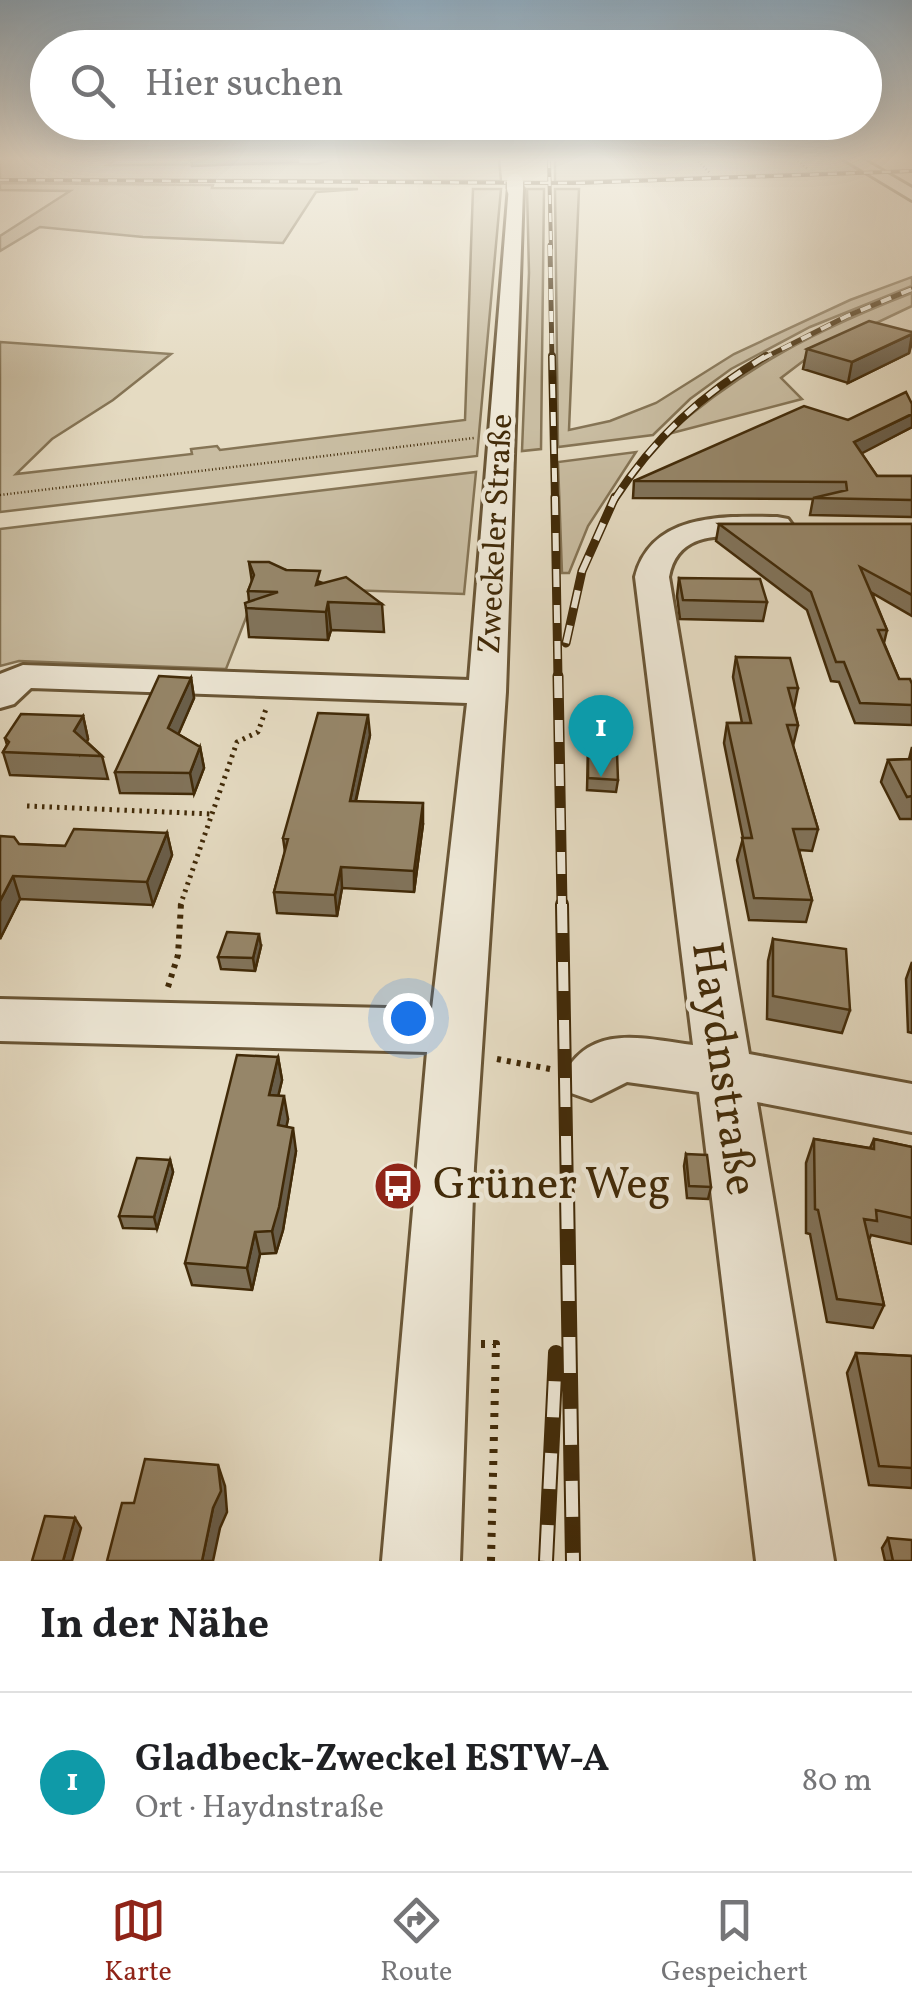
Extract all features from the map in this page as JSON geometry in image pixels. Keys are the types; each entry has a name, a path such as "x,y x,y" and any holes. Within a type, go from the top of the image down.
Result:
{"street":[{"name":"Zweckeler Straße","path":"422,1561 456,1041 487,692 513,232"},
{"name":"Haydnstraße","path":"795,1561 652,577 661,551 685,535 730,526 809,526"},
{"path":"0,696 8,685 23,676 487,692"},
{"path":"0,1020 158,1024 456,1041"},
{"path":"591,1077 619,1058 722,1072 912,1108"}],"path":[{"path":"0,495 458,439 502,454"},
{"path":"158,1024 178,956 178,911 237,742 258,732 276,684"},
{"path":"27,806 212,814"},
{"path":"456,1041 591,1077"},
{"path":"435,1343 496,1344 490,1561"}],"shaded area":[{"path":"6,232 32,232 0,251 0,236"},
{"path":"90,232 290,232 283,243"},
{"path":"472,232 497,232 477,456 0,512 0,342 171,354 113,400 52,439 16,474 192,454 191,449 217,446 220,450 465,420"},
{"path":"528,232 544,232 541,449 522,451"},
{"path":"555,232 577,232 569,430 610,421 656,403 734,354 850,300 912,277 912,286 810,327 731,369 690,399 653,435 558,447"},
{"path":"912,293 912,306 815,352 781,378 802,399 668,434 725,389 783,352"},
{"path":"636,452 588,526 569,573 562,573 558,462"},
{"path":"476,472 464,594 258,587 226,669 19,661 0,666 0,529"}],"building":[{"path":"869,321 912,334 852,362 807,349"},
{"path":"906,392 912,414 854,442 877,476 912,476 912,500 813,498 847,490 846,482 634,481 804,406 848,420"},
{"path":"719,524 912,524 912,595 860,567 887,630 878,630 899,679 910,679 912,684 912,705 860,703 844,662 836,662 811,592"},
{"path":"249,562 269,562 286,570 320,571 316,585 346,577 382,604 328,602 326,612 246,608 245,603 278,592 248,591 254,575"},
{"path":"679,578 760,579 767,602 683,600"},
{"path":"736,657 790,658 798,688 788,688 798,725 787,725 818,829 793,829 812,900 754,898 742,838 752,838 727,723 751,723"},
{"path":"159,676 191,678 168,728 200,747 190,773 115,772"},
{"path":"318,713 368,715 350,801 423,803 414,871 341,867 335,895 274,892 288,839 283,838"},
{"path":"21,714 83,716 74,731 102,756 3,752 9,742 5,738"},
{"path":"588,751 617,753 618,780 588,778"},
{"path":"912,759 912,796 907,797 888,760"},
{"path":"74,829 167,833 147,882 13,876 0,901 0,836 14,837 19,844 65,846"},
{"path":"227,932 259,934 253,958 218,957"},
{"path":"773,939 846,949 850,1010 773,996"},
{"path":"237,1055 278,1057 269,1095 284,1096 278,1125 293,1128 279,1207 272,1231 255,1232 247,1268 185,1263"},
{"path":"814,1139 874,1149 874,1139 912,1147 912,1218 876,1210 877,1221 864,1219 884,1305 837,1299 815,1209"},
{"path":"686,1154 707,1155 711,1187 689,1186"},
{"path":"137,1158 170,1160 154,1217 119,1216"},
{"path":"856,1353 912,1356 912,1468 879,1466"},
{"path":"145,1459 218,1465 221,1491 213,1508 202,1561 107,1561 122,1503 134,1503"},
{"path":"45,1516 75,1518 63,1561 32,1561"},
{"path":"888,1538 912,1540 912,1561 893,1561"}],"railway":[{"path":"551,232 551,248"},
{"path":"550,245 552,359"},
{"path":"762,359 847,316 912,289"},
{"path":"552,356 555,500"},
{"path":"614,500 681,419 766,356"},
{"path":"555,497 558,679"},
{"path":"566,643 582,571 615,497"},
{"path":"558,676 562,906"},
{"path":"562,904 567,1195"},
{"path":"567,1193 573,1561"},
{"path":"546,1561 556,1353"}],"place":[{"name":"Gladbeck-Zweckel ESTW-A","path":"601,777"},
{"name":"Grüner Weg","path":"398,1186"}]}
